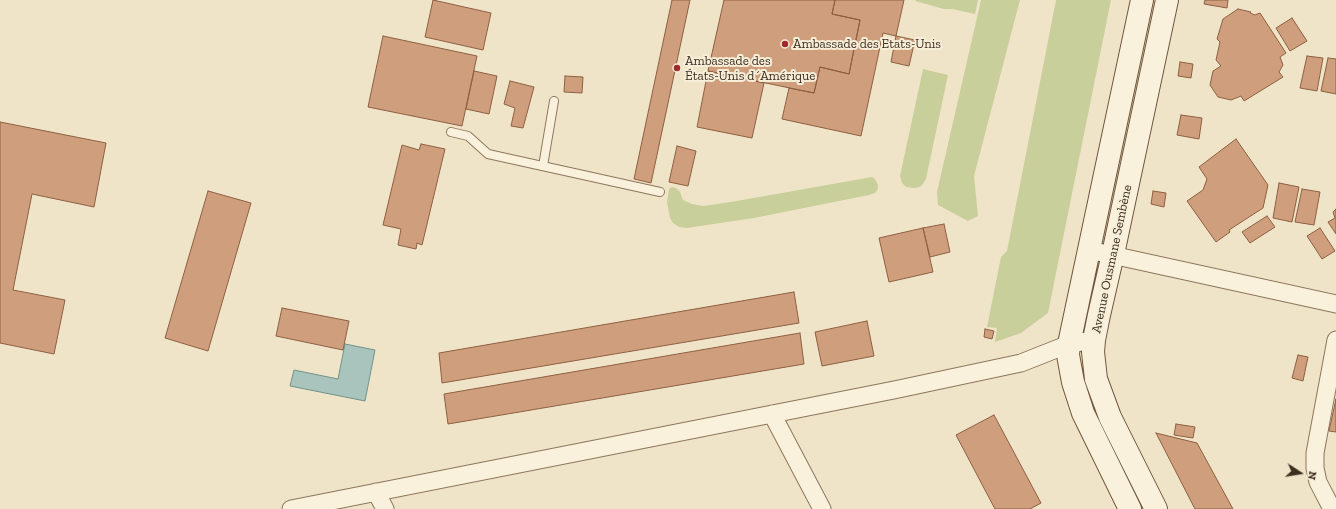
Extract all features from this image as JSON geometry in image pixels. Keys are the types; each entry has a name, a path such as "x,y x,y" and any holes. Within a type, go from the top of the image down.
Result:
{"main road":[{"name":"Avenue Ousmane Sembène","path":"1130,509 1083,413 1073,382 1070,366 1069,344 1142,0"},
{"name":"Avenue Ousmane Sembène","path":"1156,509 1118,436 1102,396 1096,379 1094,340 1167,0"}],"street":[{"path":"1089,250 1113,254 1336,304"},
{"path":"291,509 1021,364 1069,344 1094,340"},
{"path":"1332,509 1318,482 1315,468 1315,453 1336,340"},
{"path":"772,414 822,509"},
{"path":"1318,482 1336,486"},
{"path":"376,492 385,509"}],"lane":[{"path":"543,166 554,101"},
{"path":"451,132 468,136 488,154 660,192"}],"green space":[{"path":"978,0 975,14 952,9 944,9 915,1"},
{"path":"981,0 1020,0 974,176 978,216 968,221 938,205 937,192"},
{"path":"1056,0 1111,0 1048,313 1021,333 995,342 997,328 987,327 1001,257 1007,251"},
{"path":"923,69 948,75 926,179 920,187 914,188 906,187 902,183 900,176"},
{"path":"872,177 878,185 878,189 875,193 869,195 754,218 687,228 679,227 673,223 670,218 667,202 669,189 672,187 676,188 680,192 683,200 692,204 703,206"}],"water":[{"path":"345,344 375,350 365,401 290,386 294,370 338,379"}],"building":[{"path":"433,0 491,13 483,50 425,37"},
{"path":"672,0 690,0 651,183 634,179"},
{"name":"Ambassade des Etats-Unis","path":"724,0 835,0 832,14 860,20 849,74 820,67 814,93 708,71"},
{"path":"835,0 904,0 896,36 883,33 861,136 782,119 789,88 814,93 820,67 849,74 860,20 832,14"},
{"path":"1205,0 1228,0 1227,8 1204,4"},
{"path":"1238,9 1251,12 1250,13 1255,15 1260,13 1286,53 1280,57 1283,65 1279,72 1283,77 1244,101 1241,96 1231,100 1218,97 1210,85 1213,71 1221,66 1216,60 1220,42 1217,39 1223,19"},
{"path":"1292,18 1307,41 1290,51 1276,28"},
{"path":"383,36 477,56 462,126 368,107"},
{"path":"896,36 915,40 909,66 891,62"},
{"path":"1307,56 1323,58 1317,91 1300,88"},
{"path":"1328,58 1336,59 1336,94 1321,91"},
{"path":"1180,62 1193,64 1191,78 1178,76"},
{"path":"474,71 497,76 489,114 466,109"},
{"path":"708,71 764,83 752,138 697,127"},
{"path":"565,76 583,77 582,93 564,92"},
{"path":"510,81 534,87 523,128 511,126 515,108 504,104"},
{"path":"1181,115 1202,118 1199,139 1177,135"},
{"path":"0,122 106,143 94,207 32,194 13,290 65,300 54,354 0,343"},
{"path":"1236,139 1268,185 1263,208 1229,230 1230,232 1216,242 1187,201 1203,190 1207,179 1199,167"},
{"path":"421,144 445,149 422,245 417,243 416,249 398,245 401,229 383,225 402,145 419,150"},
{"path":"677,146 696,151 688,186 669,182"},
{"path":"1279,183 1299,187 1292,222 1273,218"},
{"path":"1302,189 1320,192 1314,225 1295,222"},
{"path":"208,191 251,203 208,351 165,338"},
{"path":"1153,191 1166,193 1164,207 1151,204"},
{"path":"1336,209 1336,234 1328,222 1335,218 1333,212"},
{"path":"1267,216 1275,227 1250,243 1242,232"},
{"path":"944,224 950,252 930,257 923,228"},
{"path":"923,228 933,272 889,282 879,238"},
{"path":"1320,228 1335,251 1322,259 1307,236"},
{"path":"794,292 799,323 442,383 439,353"},
{"path":"282,308 349,321 343,350 276,336"},
{"path":"867,321 874,356 822,366 815,332"},
{"path":"985,329 994,331 992,339 984,337"},
{"path":"800,333 804,364 448,424 444,394"},
{"path":"1298,355 1308,357 1303,381 1292,378"},
{"path":"1336,399 1336,432 1329,431"},
{"path":"994,415 1041,503 1030,509 995,509 956,435"},
{"path":"1176,424 1195,427 1193,438 1174,435"},
{"path":"1156,433 1197,443 1233,509 1195,509"}],"place":[{"name":"Ambassade des Etats-Unis","path":"785,44"},
{"name":"Ambassade des États-Unis d´Amérique","path":"677,68"}]}
